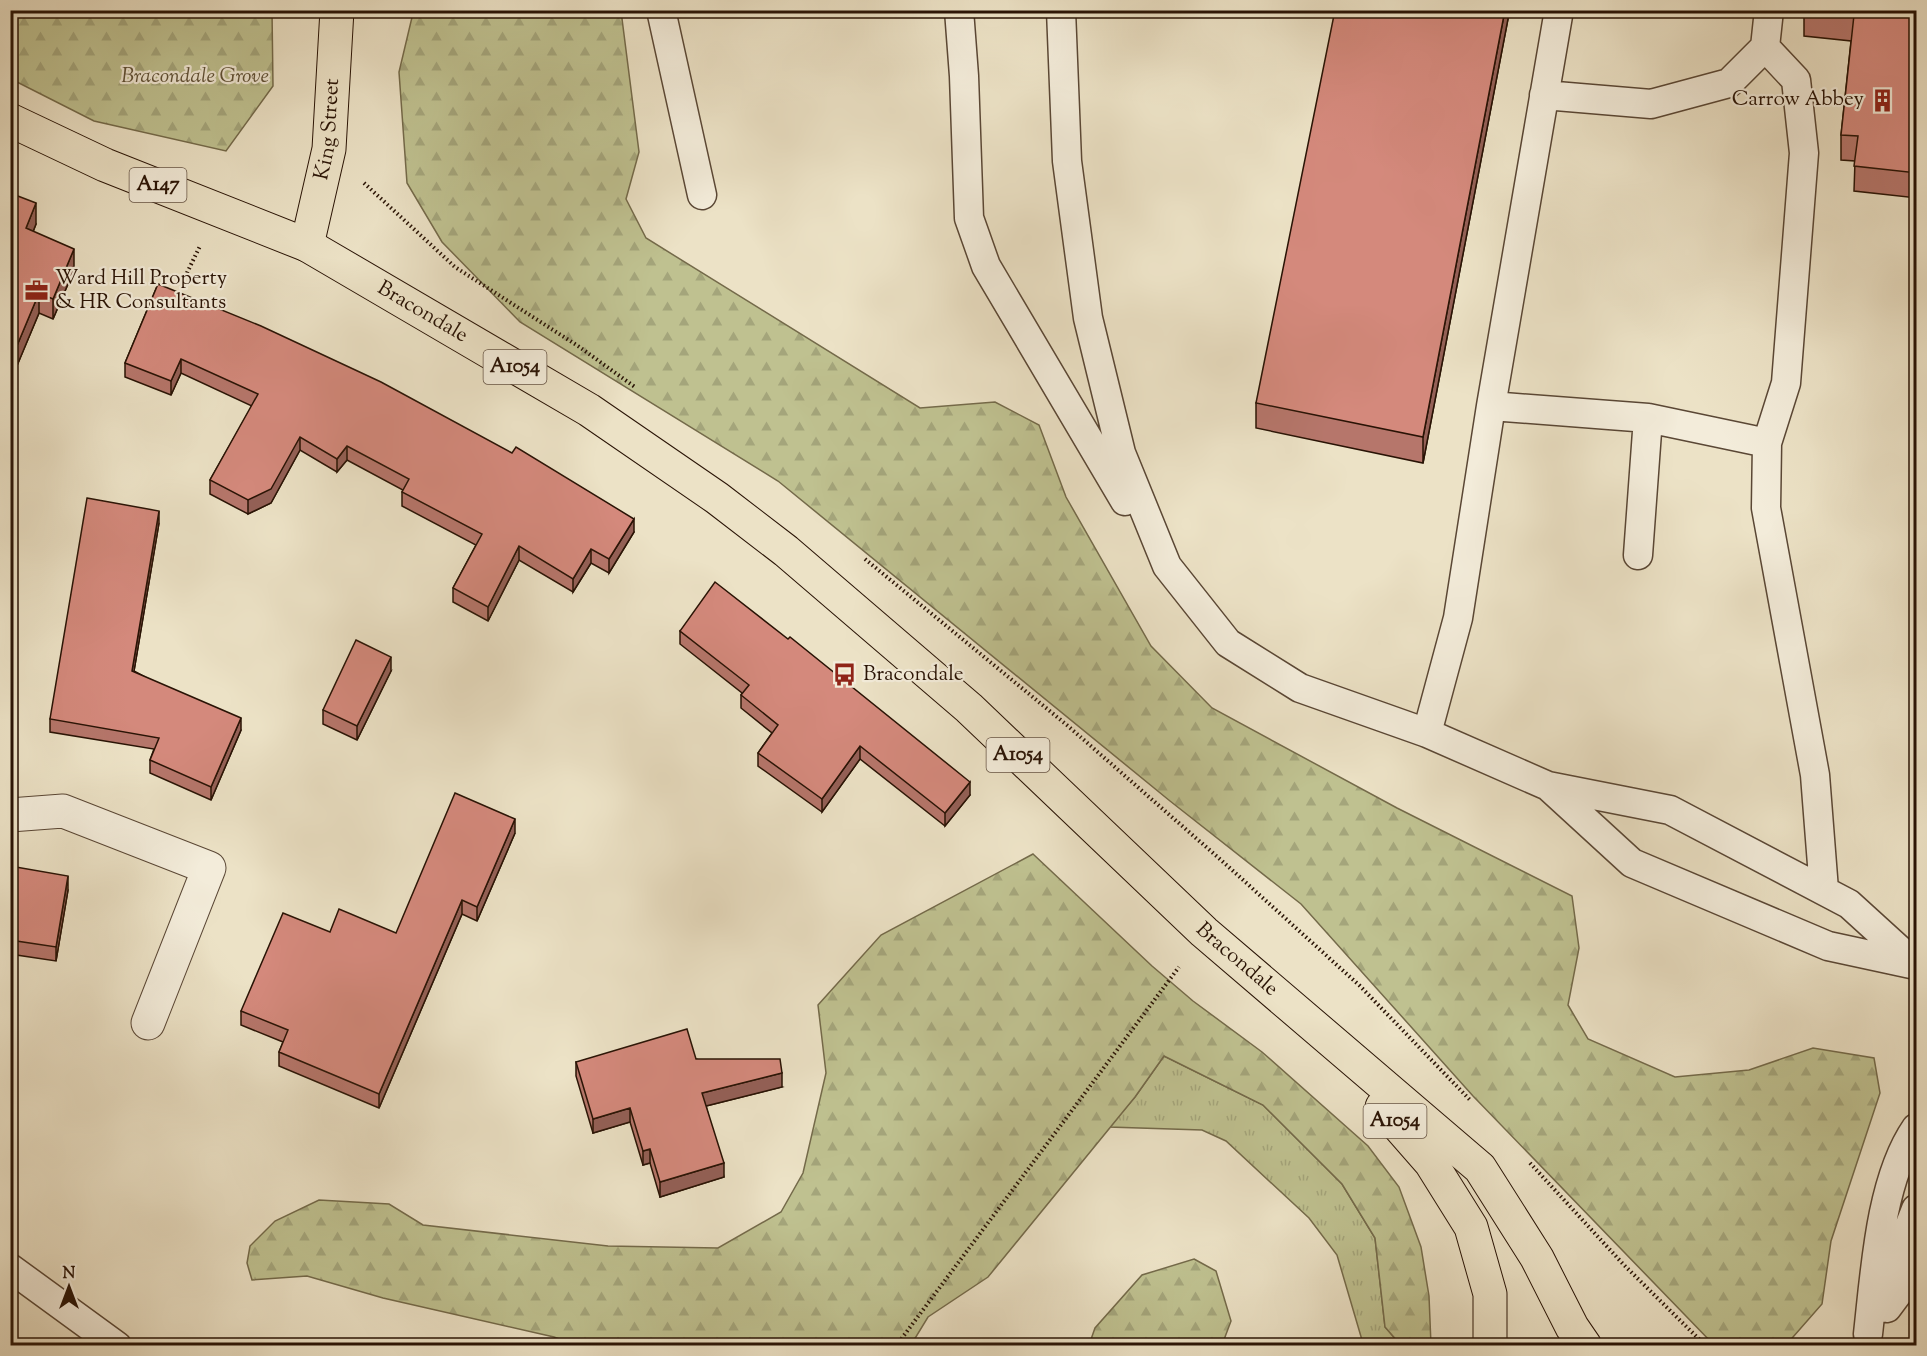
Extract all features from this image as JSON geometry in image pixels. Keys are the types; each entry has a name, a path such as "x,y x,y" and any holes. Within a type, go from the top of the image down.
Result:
{"main road":[{"name":"King Street","path":"307,245 329,149 337,10"},
{"name":"Bracondale","path":"10,120 105,165 307,245 589,410 786,551 969,708 1204,932 1480,1168 1537,1258 1572,1327 1585,1346"},
{"name":"Bracondale","path":"1308,1023 1431,1163 1471,1227 1490,1294 1490,1346"}],"street":[{"path":"10,815 63,811 209,868 148,1023"}],"lane":[{"path":"661,10 702,195"},
{"path":"959,10 964,76 969,218 986,266 1088,441 1167,566 1228,643 1299,688 1427,734 1548,786 1670,810 1849,904 1917,965"},
{"path":"1061,10 1067,161 1088,318 1121,453 1167,566"},
{"path":"1427,734 1458,618 1491,406 1560,10"},
{"path":"1544,95 1652,104 1729,83 1765,47 1769,10"},
{"path":"1765,47 1796,80 1804,153 1786,383 1767,443 1766,508 1778,562 1815,774 1824,890"},
{"path":"1491,406 1648,418 1767,443"},
{"path":"1638,555 1648,418"},
{"path":"1548,786 1632,863 1828,946 1917,965"},
{"path":"1863,1340 1879,1238 1899,1161 1917,1128"},
{"path":"1863,1340 1917,1209"},
{"path":"10,1268 117,1346"},
{"path":"1863,1340 1917,1269"}],"path":[{"path":"896,1346 1204,932"}],"green space":[{"name":"Bracondale Grove","path":"10,11 272,11 273,86 226,151 94,121 11,79"},
{"path":"417,11 621,11 639,152 626,199 646,238 920,408 995,402 1039,425 1066,497 1151,646 1212,708 1397,808 1572,896 1579,948 1568,1005 1588,1039 1675,1077 1749,1070 1813,1048 1874,1058 1880,1093 1831,1241 1822,1304 1786,1345 1714,1345 1473,1096 1301,904 1170,801 778,481 520,322 442,242 407,183 399,72 413,13"},
{"path":"1033,854 1152,966 1193,1001 1262,1052 1368,1146 1399,1187 1421,1247 1429,1296 1431,1345 1399,1343 1385,1327 1375,1238 1342,1184 1263,1105 1164,1056 1135,1097 988,1277 928,1317 911,1345 575,1345 554,1337 383,1298 307,1276 252,1280 247,1263 250,1246 275,1221 319,1200 389,1204 423,1225 608,1246 718,1248 781,1212 803,1173 826,1073 818,1005 881,935"},
{"path":"1164,1056 1263,1105 1342,1184 1375,1238 1385,1327 1399,1343 1406,1345 1360,1345 1362,1340 1337,1255 1309,1218 1226,1141 1202,1130 1109,1127 1135,1097"},
{"path":"1194,1259 1216,1271 1231,1321 1222,1345 1089,1345 1095,1328 1142,1275"}],"building":[{"path":"1335,10 1505,10 1423,437 1256,403"},
{"name":"Carrow Abbey","path":"1804,10 1917,10 1917,173 1854,166 1858,136 1841,135 1854,15"},
{"name":"Ward Hill Property & HR Consultants","path":"10,193 36,203 26,228 74,249 53,299 39,293 16,348 10,345"},
{"path":"158,284 261,326 381,382 512,453 516,447 634,519 609,559 591,549 573,579 519,546 488,607 453,588 482,534 402,492 409,479 347,446 337,459 300,437 271,489 248,500 210,480 258,394 181,359 171,381 125,363"},
{"path":"87,498 159,511 132,671 241,718 211,787 150,760 159,738 50,719"},
{"path":"715,582 788,639 790,637 970,782 945,813 860,746 822,799 758,753 778,725 741,695 749,685 680,631"},
{"path":"356,640 391,657 357,726 323,710"},
{"path":"455,793 515,819 477,907 462,900 379,1094 279,1052 288,1030 241,1011 283,913 330,932 339,909 396,933"},
{"path":"10,866 68,876 56,947 10,940"},
{"path":"687,1029 696,1059 780,1059 782,1073 702,1093 724,1163 660,1182 650,1149 643,1151 630,1108 593,1119 576,1062"}],"place":[{"name":"Carrow Abbey","path":"1882,100"},
{"name":"Ward Hill Property & HR Consultants","path":"37,291"},
{"name":"Bracondale","path":"845,675"}]}
